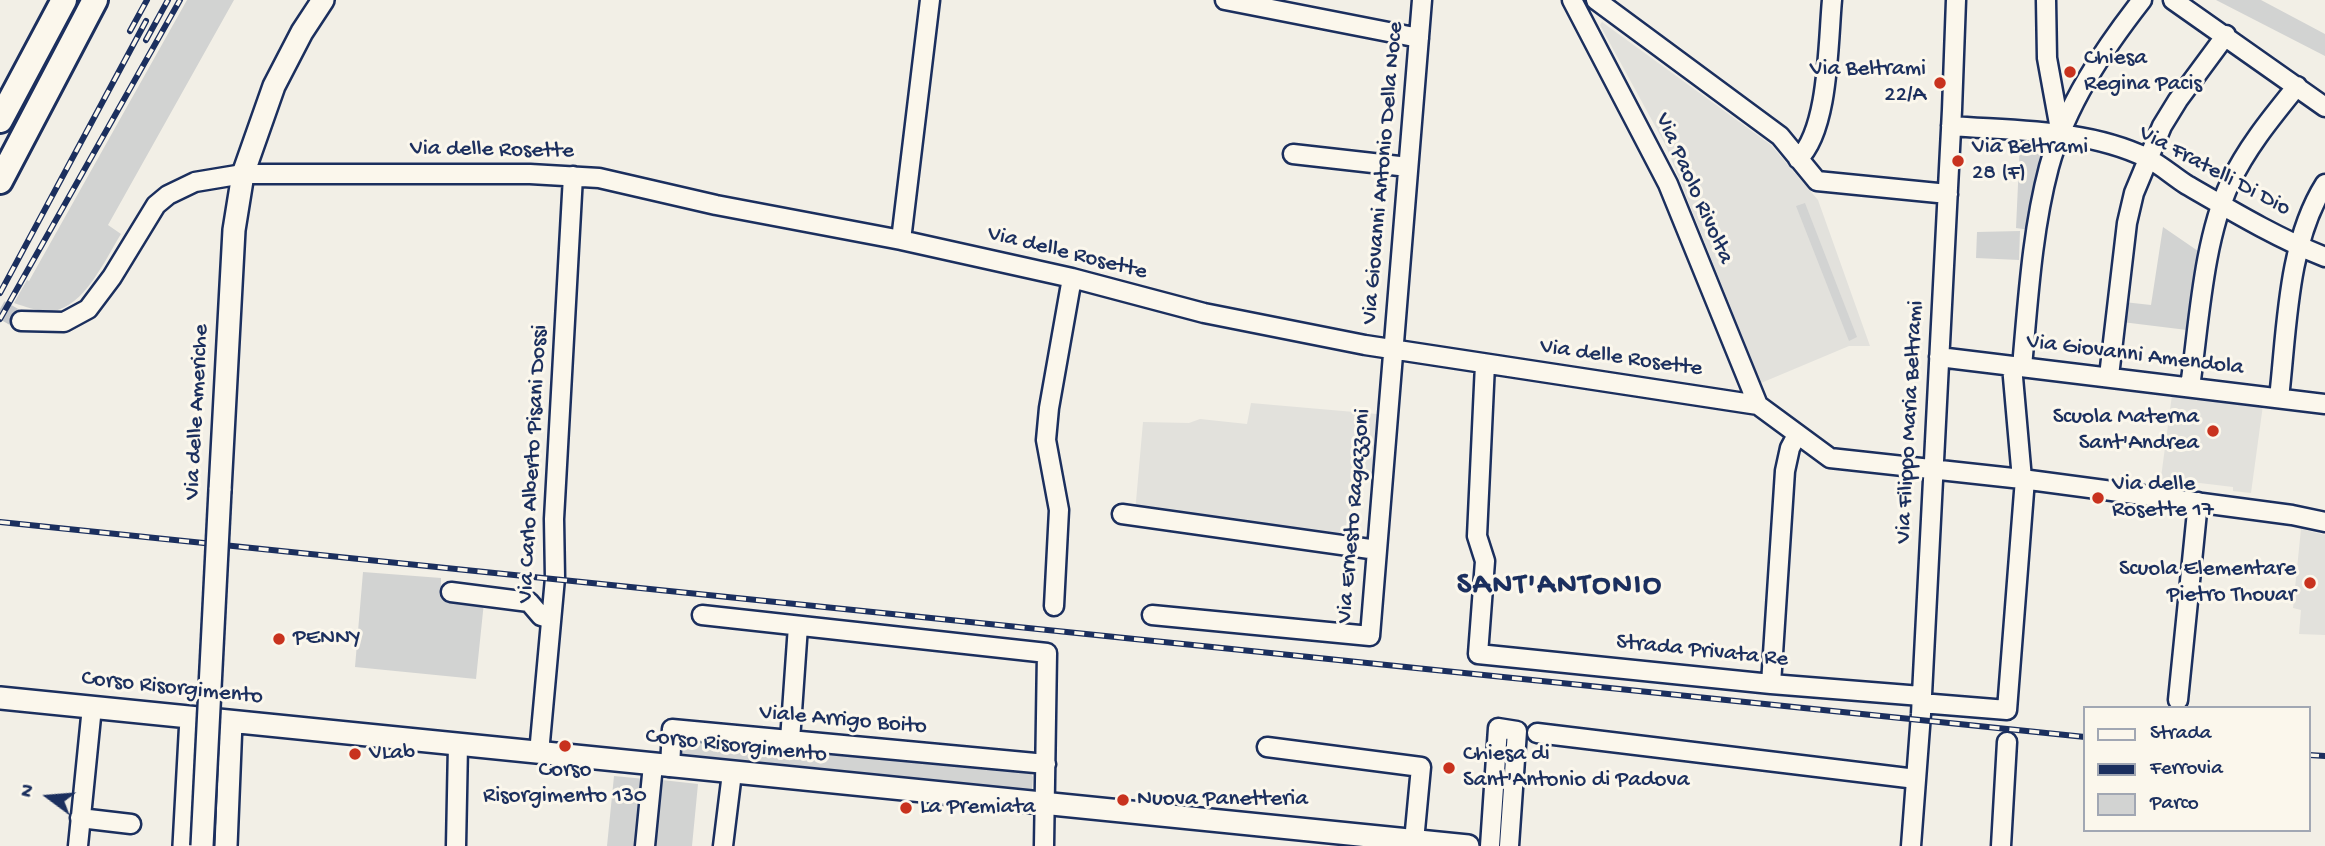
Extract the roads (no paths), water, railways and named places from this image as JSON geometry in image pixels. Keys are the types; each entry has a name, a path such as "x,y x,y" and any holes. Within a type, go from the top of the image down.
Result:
{"highway":[{"path":"0,94 49,0"},
{"path":"0,120 64,0"},
{"path":"0,181 95,0"}],"main road":[{"name":"Via delle Americhe","path":"202,846 234,230 243,174 274,86 302,32 323,0"},
{"name":"Corso Risorgimento","path":"0,698 1046,805 1369,841 1414,841 1460,846"},
{"path":"184,846 191,718"},
{"path":"226,846 231,722"}],"street":[{"path":"901,240 930,0"},
{"path":"1225,0 1419,38"},
{"name":"Via Giovanni Antonio Della Noce","path":"1394,349 1422,0"},
{"name":"Via Paolo Rivolta","path":"1572,0 1668,184 1758,405"},
{"path":"1596,0 1780,136 1816,181 1948,194"},
{"path":"1798,159 1810,143 1819,120 1832,0"},
{"name":"Via Filippo Maria Beltrami","path":"1911,846 1934,469 1956,0"},
{"path":"2046,0 2047,58 2061,135"},
{"path":"2023,479 2017,366 2049,166 2080,91 2113,37 2141,0"},
{"path":"2173,0 2325,107"},
{"path":"2109,376 2127,223 2134,193 2147,158 2178,100 2226,35"},
{"path":"2190,387 2214,226 2230,184 2253,143 2297,86"},
{"name":"Via Fratelli Di Dio","path":"1951,127 2061,135 2099,142 2147,158 2186,184 2299,247 2325,257"},
{"path":"1293,154 1408,167"},
{"name":"Via delle Rosette","path":"21,321 64,322 88,309 156,205 168,194 195,182 243,174 599,178 716,205 901,240 1072,278 1204,313 1394,349 1758,405 1830,458 2023,479 2292,514 2325,522"},
{"name":"Via Carlo Alberto Pisani Dossi","path":"539,753 556,557 554,519 573,176"},
{"path":"2279,398 2294,273 2303,228 2325,184"},
{"path":"1054,606 1059,510 1046,440 1049,408 1072,278"},
{"name":"Via Ernesto Ragazzoni","path":"1152,615 1370,636 1394,349"},
{"name":"Via Giovanni Amendola","path":"1939,357 2325,404"},
{"name":"Strada Privata Re","path":"1485,364 1477,536 1485,561 1478,654 2007,710 2023,479"},
{"path":"1771,684 1785,471 1790,448 1797,435"},
{"path":"2178,700 2198,502"},
{"path":"1122,514 1377,550"},
{"path":"451,592 529,602 541,616 551,619"},
{"path":"702,615 1047,653 1044,846"},
{"path":"790,740 798,626"},
{"path":"78,846 92,708"},
{"path":"1490,846 1499,728 1517,731 1509,846"},
{"name":"Viale Arrigo Boito","path":"661,766 672,729 1046,764"},
{"path":"1537,733 1916,779"},
{"path":"2000,846 2007,742"},
{"path":"456,846 458,745"},
{"path":"1267,747 1421,768 1414,841"},
{"path":"645,846 661,766"},
{"path":"723,846 732,773"},
{"path":"80,818 131,824"}],"tunnel":[{"path":"0,309 21,321"}],"railway":[{"path":"130,31 147,0"},
{"path":"146,40 168,0"},
{"path":"0,319 180,0"},
{"path":"0,293 146,21"},
{"path":"0,522 2084,737"},
{"path":"2311,755 2325,756"}],"place":[{"name":"Chiesa Regina Pacis","path":"2070,72"},
{"name":"Via Beltrami 22/A","path":"1940,83"},
{"name":"Via Beltrami 28 (F)","path":"1958,161"},
{"name":"Scuola Materna Sant'Andrea","path":"2213,431"},
{"name":"Via delle Rosette 17","path":"2098,498"},
{"name":"Scuola Elementare Pietro Thouar","path":"2310,583"},
{"name":"PENNY","path":"279,639"},
{"name":"Corso Risorgimento 130","path":"565,746"},
{"name":"VLab","path":"355,754"},
{"name":"Chiesa di Sant'Antonio di Padova","path":"1449,768"},
{"name":"Nuova Panetteria","path":"1123,800"},
{"name":"La Premiata","path":"906,808"}],"district":[{"name":"SANT'ANTONIO","path":"1560,587"}]}
